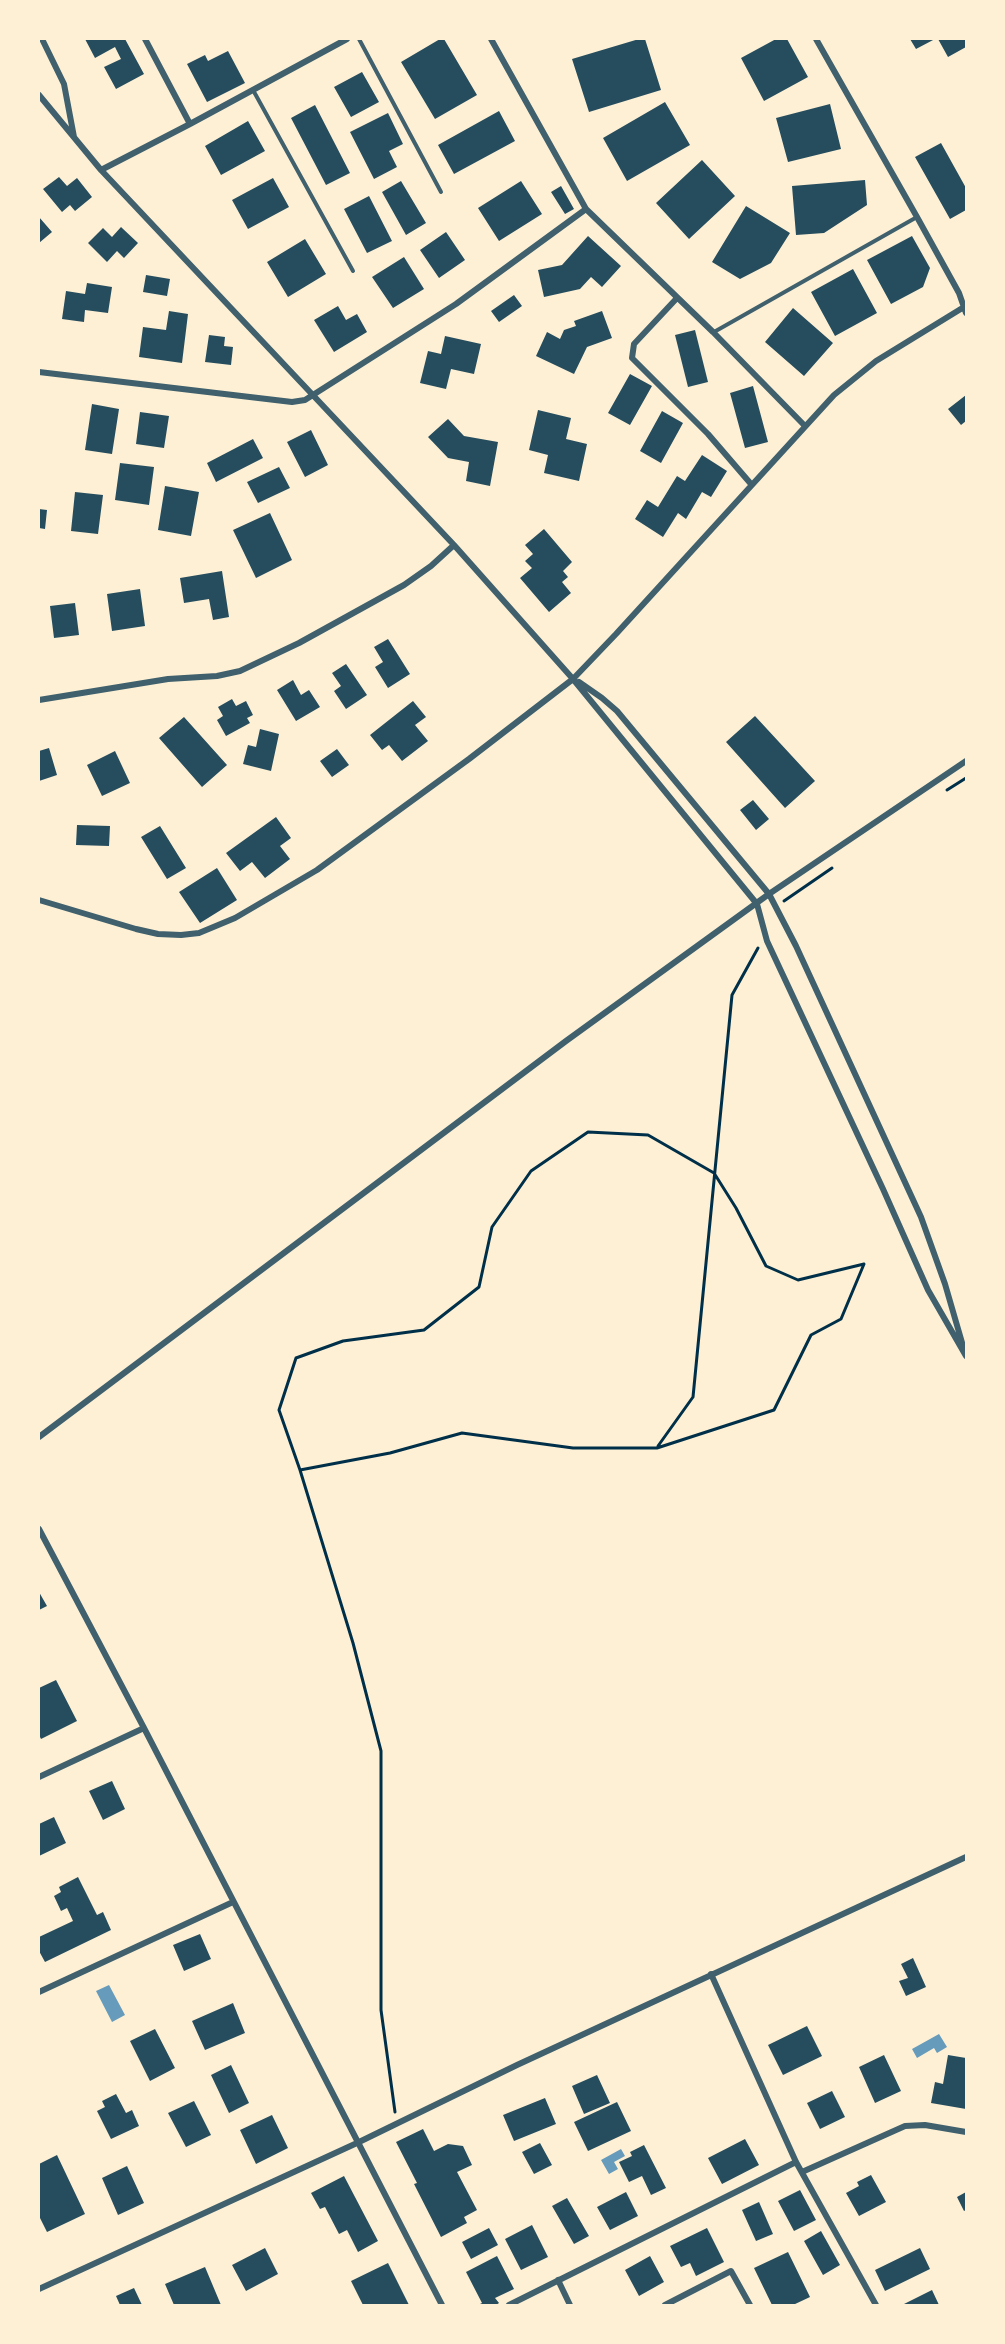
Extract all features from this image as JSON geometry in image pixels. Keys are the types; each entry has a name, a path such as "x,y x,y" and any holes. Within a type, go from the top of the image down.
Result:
{"street":[{"path":"42,39 64,84 75,140"},
{"path":"145,39 190,124"},
{"path":"101,170 347,39"},
{"path":"490,39 586,209 713,332 805,426"},
{"path":"39,900 136,929 158,934 181,935 199,933 216,927 253,909 317,870 469,759 573,679 834,395 876,361 965,310 917,216 816,39"},
{"path":"39,95 101,170 454,545 573,679 757,904 767,941 884,1189 928,1290 966,1356"},
{"path":"39,372 292,402 305,400 456,304 586,209"},
{"path":"958,293 966,288"},
{"path":"677,298 634,344 632,358 708,434 752,484"},
{"path":"39,700 168,679 217,676 240,671 299,643 404,585 431,566 454,545"},
{"path":"573,679 617,711 769,894 796,946 921,1217 945,1284 966,1356"},
{"path":"39,1437 566,1041 769,894 966,760"},
{"path":"39,1529 442,2305"},
{"path":"39,1777 144,1728"},
{"path":"39,2289 357,2143 711,1974 966,1857"},
{"path":"39,1992 233,1902"},
{"path":"711,1974 796,2162 876,2305"},
{"path":"802,2172 905,2126 925,2125 966,2132"},
{"path":"509,2305 796,2162"},
{"path":"665,2305 731,2271 750,2305"},
{"path":"558,2280 570,2305"}],"lane":[{"path":"358,39 441,192"},
{"path":"253,90 353,271"},
{"path":"713,332 917,216"}],"path":[{"path":"657,1448 693,1397 732,995 760,944 767,941"},
{"path":"300,1470 390,1454 462,1433 573,1448 657,1448 774,1410 811,1335 841,1319 864,1264 798,1280 766,1266 736,1208 714,1173 648,1135 588,1132 531,1171 492,1227 479,1287 424,1330 343,1341 296,1358 279,1410 300,1470 353,1643 381,1751 381,2010 397,2123"}],"water":[{"path":"109,1985 125,2015 112,2022 96,1991"},
{"path":"939,2034 947,2047 937,2053 934,2048 917,2058 912,2049"},
{"path":"621,2149 625,2156 614,2162 618,2169 609,2174 601,2160"}],"building":[{"path":"85,39 125,39 144,74 116,89 104,67 121,59 115,47 95,58"},
{"path":"440,39 444,39 477,95 435,119 401,62"},
{"path":"645,39 661,90 589,112 572,59"},
{"path":"776,39 787,39 808,77 764,101 741,58"},
{"path":"910,39 935,39 916,49"},
{"path":"938,39 966,39 966,47 948,57"},
{"path":"228,51 245,83 207,102 187,64 205,55 208,61"},
{"path":"362,72 379,102 351,117 334,87"},
{"path":"665,102 690,145 627,181 603,138"},
{"path":"830,104 841,149 788,162 776,118"},
{"path":"315,105 350,173 326,185 291,118"},
{"path":"499,111 515,141 454,174 438,145"},
{"path":"388,113 403,144 389,151 397,167 374,179 350,132"},
{"path":"248,121 265,151 221,175 205,146"},
{"path":"941,143 966,188 966,210 950,219 915,157"},
{"path":"702,160 735,196 689,239 656,203"},
{"path":"59,177 67,186 77,178 92,197 75,211 70,205 62,212 43,189"},
{"path":"273,178 289,207 248,229 232,200"},
{"path":"865,180 867,205 824,233 796,235 792,186"},
{"path":"401,181 426,223 406,235 382,192"},
{"path":"521,181 542,214 499,241 478,208"},
{"path":"561,186 574,209 565,214 551,192"},
{"path":"369,196 392,241 367,253 344,209"},
{"path":"746,206 790,233 771,263 740,279 712,262"},
{"path":"39,217 52,232 39,243"},
{"path":"121,227 138,243 124,258 117,251 107,262 88,243 103,228 112,237"},
{"path":"446,232 465,260 439,278 420,250"},
{"path":"588,236 621,266 602,287 591,277 580,289 544,297 538,270 562,265"},
{"path":"912,236 930,268 923,287 891,304 867,260"},
{"path":"305,239 326,274 288,297 267,262"},
{"path":"404,257 424,289 393,308 372,277"},
{"path":"853,269 877,313 835,336 811,292"},
{"path":"146,275 170,279 167,296 143,292"},
{"path":"87,283 112,287 108,313 85,310 84,322 62,319 66,291 85,294"},
{"path":"514,295 522,306 499,322 491,311"},
{"path":"338,306 346,320 357,314 367,332 334,352 314,320"},
{"path":"793,308 833,343 804,376 765,342"},
{"path":"169,311 188,314 182,363 139,357 143,327 166,330"},
{"path":"602,311 612,338 587,347 574,374 536,356 547,332 560,339 564,330 576,326 574,321"},
{"path":"695,330 708,382 688,387 675,335"},
{"path":"209,335 225,337 224,346 233,347 231,365 205,362"},
{"path":"445,336 481,344 474,374 451,369 446,389 420,383 428,351 441,354"},
{"path":"630,374 652,386 630,425 608,413"},
{"path":"753,386 768,442 745,448 730,393"},
{"path":"966,395 966,421 961,425 948,409"},
{"path":"92,404 119,409 112,454 85,450"},
{"path":"538,410 571,418 566,439 587,444 579,481 544,473 548,455 529,450"},
{"path":"662,411 683,423 661,463 640,451"},
{"path":"140,412 169,416 164,448 136,444"},
{"path":"448,419 464,436 498,442 490,486 466,481 469,462 448,458 428,437"},
{"path":"311,430 328,465 305,477 287,442"},
{"path":"253,439 263,458 216,482 207,463"},
{"path":"702,455 727,471 711,497 702,492 686,519 678,513 663,537 635,519 647,500 658,507 677,476 685,481"},
{"path":"120,463 154,467 149,505 115,500"},
{"path":"279,467 290,488 258,503 247,482"},
{"path":"165,486 199,492 191,536 158,530"},
{"path":"75,492 103,495 98,534 71,531"},
{"path":"39,509 47,510 45,529 39,528"},
{"path":"270,513 292,560 256,578 233,530"},
{"path":"544,529 572,562 563,571 568,577 562,582 571,593 549,612 520,578 532,568 525,561 533,554 525,545"},
{"path":"222,571 229,617 213,620 209,599 184,603 180,578"},
{"path":"140,589 145,626 112,631 107,594"},
{"path":"75,603 79,635 54,638 50,606"},
{"path":"388,639 410,674 388,688 375,667 383,662 374,647"},
{"path":"346,664 367,695 346,709 334,691 341,686 332,673"},
{"path":"293,680 301,695 309,690 320,707 296,721 277,690"},
{"path":"232,699 236,706 246,701 253,715 247,718 250,723 226,736 217,720 223,716 218,707"},
{"path":"413,701 426,717 415,725 428,741 402,761 389,745 382,750 370,735"},
{"path":"755,716 815,781 785,808 726,742"},
{"path":"184,717 227,765 202,787 159,738"},
{"path":"260,729 279,734 271,771 243,764 248,745 256,747"},
{"path":"49,748 57,775 39,781 39,751"},
{"path":"337,749 349,765 332,777 320,761"},
{"path":"115,751 130,783 102,796 87,765"},
{"path":"753,800 769,819 756,830 740,810"},
{"path":"276,817 291,838 280,846 290,859 265,878 252,862 240,871 226,853"},
{"path":"77,825 110,826 109,846 76,845"},
{"path":"160,826 186,868 167,879 141,837"},
{"path":"217,868 237,900 200,923 179,892"},
{"path":"39,1592 47,1606 39,1610"},
{"path":"56,1680 77,1721 41,1739 39,1735 39,1688"},
{"path":"112,1781 125,1809 103,1820 89,1791"},
{"path":"54,1817 66,1843 39,1856 39,1824"},
{"path":"78,1877 97,1915 103,1912 111,1930 45,1962 39,1951 39,1937 73,1921 67,1908 61,1911 54,1896 61,1892 59,1887"},
{"path":"200,1934 211,1959 184,1971 173,1945"},
{"path":"913,1958 926,1987 906,1996 899,1981 908,1978 901,1964"},
{"path":"233,2003 245,2033 205,2050 192,2021"},
{"path":"807,2026 822,2056 783,2075 768,2045"},
{"path":"155,2029 175,2068 150,2081 130,2041"},
{"path":"884,2055 901,2091 875,2103 859,2067"},
{"path":"948,2055 966,2058 966,2109 931,2103 935,2082 943,2084"},
{"path":"231,2065 249,2103 229,2113 211,2075"},
{"path":"597,2075 610,2103 584,2114 572,2086"},
{"path":"832,2091 845,2117 820,2129 807,2103"},
{"path":"116,2094 126,2113 132,2110 139,2126 111,2139 97,2111 105,2107 102,2101"},
{"path":"545,2098 556,2124 514,2141 503,2115"},
{"path":"194,2101 211,2135 186,2147 168,2113"},
{"path":"617,2102 631,2131 588,2151 574,2122"},
{"path":"272,2115 288,2148 256,2164 240,2130"},
{"path":"423,2129 434,2151 448,2144 463,2146 472,2165 457,2172 477,2210 464,2217 467,2223 441,2237 396,2142"},
{"path":"745,2139 759,2165 722,2184 708,2158"},
{"path":"540,2143 552,2165 534,2174 522,2152"},
{"path":"644,2145 666,2188 651,2195 642,2176 629,2182 619,2162 632,2156 630,2152"},
{"path":"57,2155 85,2214 47,2232 39,2216 39,2164"},
{"path":"127,2166 144,2203 118,2215 102,2178"},
{"path":"871,2175 886,2202 859,2216 846,2193 859,2186 857,2182"},
{"path":"344,2176 378,2241 358,2252 347,2230 339,2234 325,2207 320,2209 311,2193"},
{"path":"800,2190 816,2220 794,2231 778,2201"},
{"path":"626,2192 638,2216 610,2230 597,2207"},
{"path":"966,2192 966,2210 964,2211 957,2197"},
{"path":"567,2198 589,2236 574,2244 552,2206"},
{"path":"759,2202 773,2234 756,2241 742,2210"},
{"path":"532,2225 548,2257 521,2270 505,2239"},
{"path":"489,2228 498,2245 471,2259 462,2242"},
{"path":"707,2228 724,2262 696,2276 690,2263 681,2267 670,2246"},
{"path":"821,2231 840,2265 823,2275 804,2241"},
{"path":"265,2248 278,2274 246,2291 232,2265"},
{"path":"920,2248 930,2269 885,2291 875,2270"},
{"path":"788,2252 810,2297 793,2305 772,2305 754,2268"},
{"path":"497,2256 514,2289 495,2298 499,2303 496,2305 478,2305 482,2303 466,2272"},
{"path":"650,2256 664,2282 639,2296 625,2270"},
{"path":"388,2263 409,2305 363,2305 351,2281"},
{"path":"205,2267 221,2305 174,2305 165,2284"},
{"path":"134,2288 142,2305 120,2305 116,2296"},
{"path":"932,2290 939,2305 902,2305"}]}
